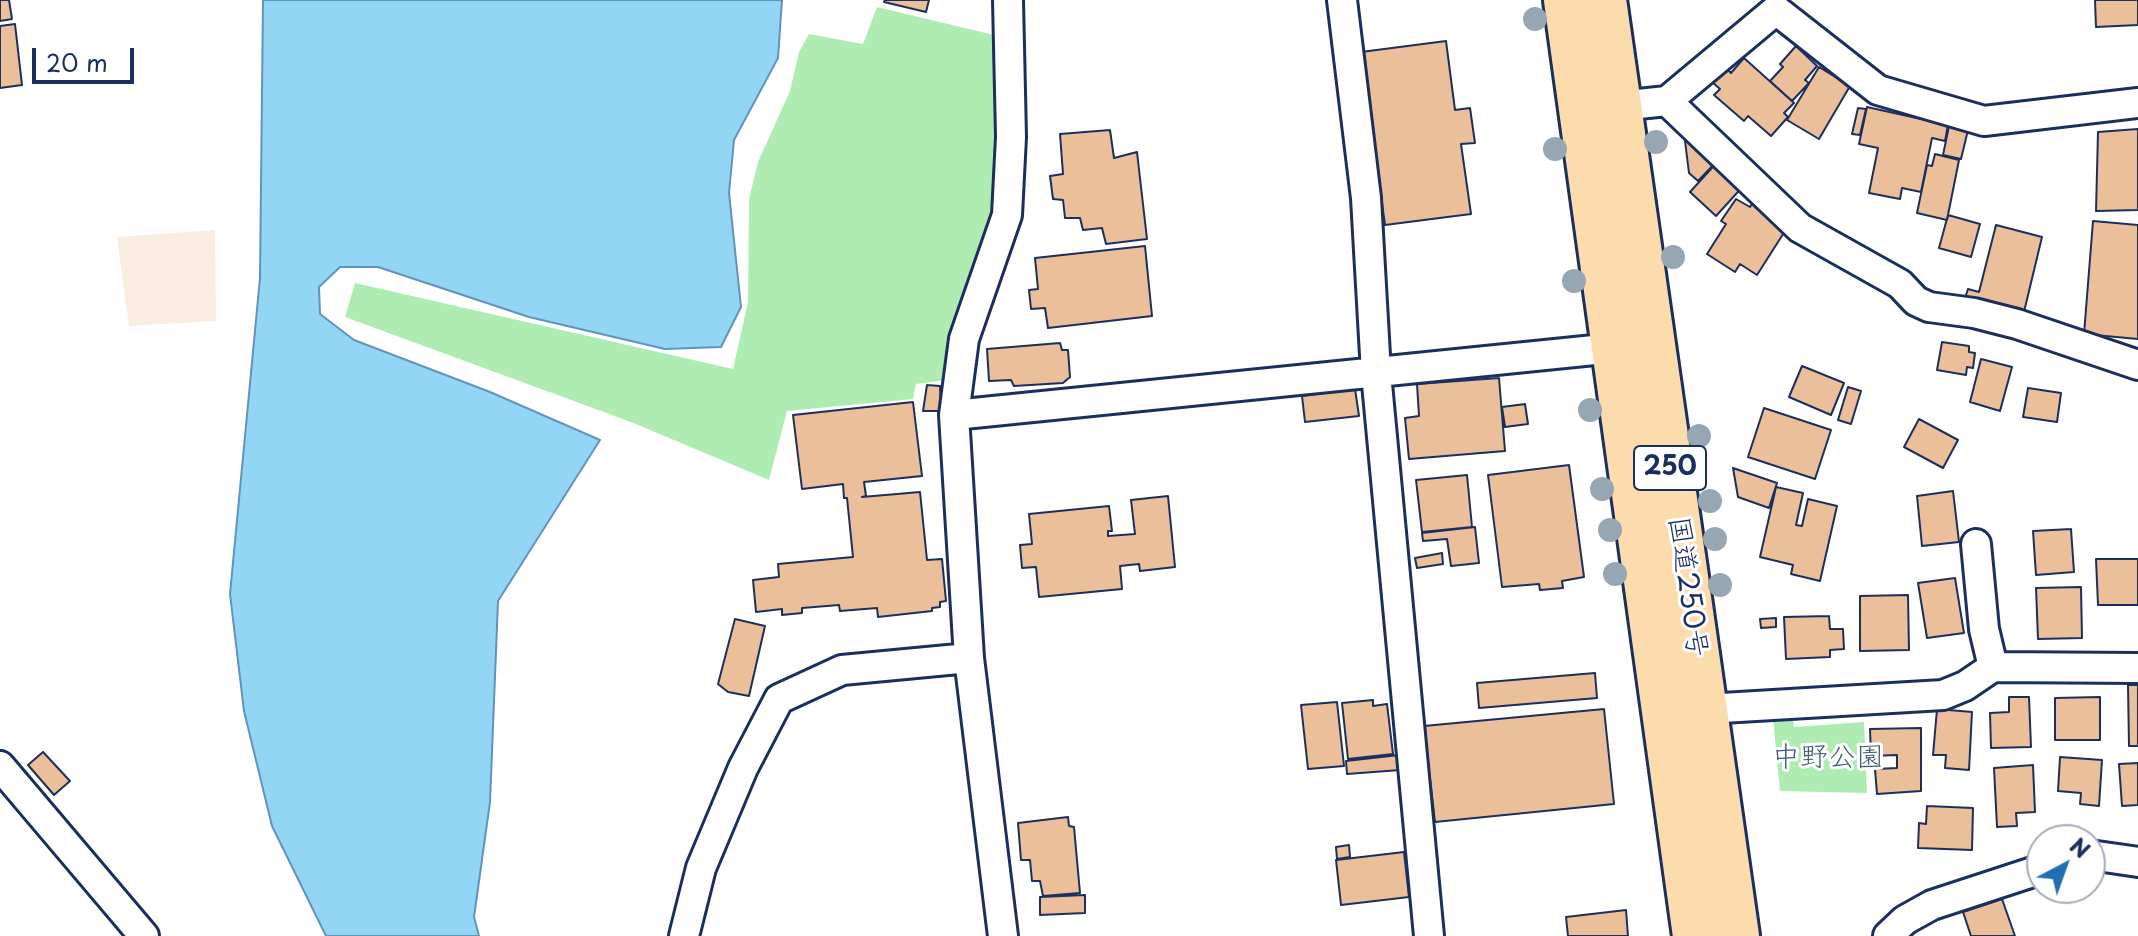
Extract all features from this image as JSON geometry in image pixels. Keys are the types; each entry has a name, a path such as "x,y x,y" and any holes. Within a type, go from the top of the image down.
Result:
{"highway":[{"name":"国道250号","path":"1566,0 1695,936"},
{"name":"国道250号","path":"1604,0 1737,936"}],"street":[{"path":"1003,936 969,658 954,415 964,339 1007,215 1011,137 1008,0"},
{"path":"1342,0 1366,198 1376,373 1429,936"},
{"path":"1619,106 1667,101 1776,10 1878,90 1984,121 2138,103"},
{"path":"1667,101 1800,228 1900,284 1916,301 1929,307 1974,313 2017,324 2138,365"},
{"path":"954,415 1614,348"},
{"path":"1976,544 1984,629 1993,667"},
{"path":"684,936 701,868 743,768 779,699 842,670 969,658"},
{"path":"1705,709 1943,695 1965,686 1993,667 2138,668"},
{"path":"0,766 144,936"},
{"path":"2106,857 2138,862"},
{"path":"1901,931 1932,905 2026,874"}],"shaded area":[{"path":"215,230 216,321 129,326 117,237"}],"green space":[{"path":"877,7 994,35 998,209 946,380 916,384 913,399 787,411 769,480 631,422 345,317 355,283 733,369 748,302 749,199 758,162 790,91 799,52 809,34 863,44"},
{"name":"中野公園","path":"1793,718 1794,727 1864,722 1867,793 1780,791 1773,719"}],"water":[{"path":"263,0 782,0 778,58 734,140 729,193 741,307 721,347 665,349 529,317 378,267 340,267 319,287 320,314 354,340 490,392 600,440 498,601 490,802 474,917 479,936 326,936 272,826 244,711 230,594 260,278"}],"building":[{"path":"0,0 9,0 12,19 0,21"},
{"path":"885,0 929,0 926,12"},
{"path":"2095,0 2138,0 2138,25 2096,27"},
{"path":"15,24 22,85 0,88 0,26"},
{"path":"1446,41 1455,110 1470,108 1475,143 1461,144 1471,214 1385,225 1361,52"},
{"path":"1796,46 1817,66 1805,80 1809,83 1792,101 1770,81"},
{"path":"1744,58 1794,103 1784,113 1788,117 1771,136 1748,116 1744,121 1714,95 1720,89 1712,82 1725,67 1731,73"},
{"path":"1819,67 1850,86 1819,139 1787,120"},
{"path":"1867,107 1948,125 1945,141 1932,138 1921,192 1902,188 1900,199 1869,193 1878,148 1859,144"},
{"path":"1858,108 1866,109 1860,135 1852,134"},
{"path":"1949,126 1968,130 1961,159 1943,155"},
{"path":"2138,129 2138,210 2096,211 2098,132"},
{"path":"1110,130 1114,158 1137,152 1147,239 1106,244 1102,228 1083,230 1080,218 1065,218 1063,200 1053,199 1050,176 1063,174 1060,134"},
{"path":"1693,133 1719,159 1698,181 1689,173 1685,141"},
{"path":"1935,154 1959,160 1947,220 1917,213 1927,165 1932,166"},
{"path":"1720,159 1746,183 1716,216 1690,192"},
{"path":"1736,199 1750,207 1753,202 1784,222 1780,228 1785,231 1757,275 1740,264 1735,272 1707,254 1726,224 1721,221"},
{"path":"1948,215 1980,224 1971,257 1939,248"},
{"path":"2093,221 2138,225 2138,339 2084,334"},
{"path":"1996,225 2042,237 2023,316 1964,301 1968,289 1979,292"},
{"path":"1145,246 1152,316 1048,328 1045,308 1031,309 1029,290 1038,289 1035,258"},
{"path":"1942,342 1969,346 1969,352 1975,353 1973,368 1967,367 1966,375 1937,370"},
{"path":"1060,343 1062,350 1068,350 1070,377 1063,383 1014,386 1011,380 989,381 987,349"},
{"path":"1981,359 2012,367 2000,411 1970,402"},
{"path":"1802,366 1844,383 1831,415 1789,397"},
{"path":"1499,378 1505,451 1409,459 1405,418 1419,416 1417,384"},
{"path":"927,385 940,386 941,411 923,411"},
{"path":"1848,387 1861,391 1851,424 1838,420"},
{"path":"2028,388 2061,393 2057,422 2023,417"},
{"path":"1355,389 1359,416 1305,422 1302,396"},
{"path":"913,402 922,476 864,482 866,496 862,497 920,492 927,560 942,559 946,601 940,602 940,607 932,608 932,611 878,617 877,608 840,611 839,605 802,608 802,613 782,615 782,609 756,612 753,580 779,577 778,564 853,557 843,484 802,489 793,415"},
{"path":"1525,404 1528,424 1505,427 1502,407"},
{"path":"1764,408 1831,430 1815,479 1748,457"},
{"path":"1919,419 1958,440 1943,468 1904,447"},
{"path":"1569,465 1584,577 1562,581 1563,588 1540,590 1539,584 1502,587 1488,475"},
{"path":"1733,468 1777,483 1769,508 1738,497"},
{"path":"1467,475 1472,527 1422,532 1416,480"},
{"path":"1776,487 1803,493 1796,525 1802,526 1808,499 1837,506 1820,581 1791,574 1793,565 1760,557"},
{"path":"1953,491 1959,542 1922,546 1917,496"},
{"path":"1168,496 1175,567 1140,571 1139,564 1120,566 1122,589 1039,597 1036,567 1022,568 1020,545 1032,544 1029,514 1109,506 1112,531 1108,531 1108,536 1135,534 1131,500"},
{"path":"1475,527 1479,563 1451,566 1447,539 1423,541 1422,533"},
{"path":"2071,529 2074,572 2036,575 2033,531"},
{"path":"1442,553 1443,564 1417,568 1415,558"},
{"path":"2096,559 2138,559 2138,605 2098,605"},
{"path":"1955,578 1964,633 1927,638 1918,583"},
{"path":"2081,587 2082,638 2038,639 2036,588"},
{"path":"1908,595 1909,650 1860,651 1860,596"},
{"path":"1829,616 1830,629 1843,629 1844,649 1830,650 1830,657 1786,659 1784,617"},
{"path":"1776,618 1776,627 1761,628 1760,619"},
{"path":"735,619 765,626 749,696 728,692 718,684"},
{"path":"1595,673 1597,698 1479,708 1477,683"},
{"path":"2128,685 2138,685 2138,746 2129,746"},
{"path":"2009,697 2029,697 2031,747 1991,748 1990,713 2009,712"},
{"path":"2100,697 2100,740 2055,740 2055,698"},
{"path":"1373,700 1373,706 1387,704 1393,754 1348,759 1342,703"},
{"path":"1337,702 1344,766 1308,769 1301,705"},
{"path":"1604,709 1614,804 1435,822 1424,726"},
{"path":"1937,709 1972,712 1969,770 1945,768 1946,755 1933,755"},
{"path":"1921,728 1921,791 1877,794 1875,769 1897,768 1897,755 1871,756 1870,729"},
{"path":"43,752 70,781 54,795 28,765"},
{"path":"1399,755 1400,770 1347,774 1346,761"},
{"path":"2060,757 2102,760 2099,806 2080,804 2081,793 2058,791"},
{"path":"2138,763 2138,805 2122,806 2119,764"},
{"path":"2033,765 2035,812 2016,813 2017,826 1997,827 1994,768"},
{"path":"1927,806 1973,808 1972,850 1918,848 1919,823 1926,824"},
{"path":"1068,817 1069,826 1074,827 1080,893 1043,896 1040,881 1032,881 1030,860 1021,860 1018,823"},
{"path":"1349,845 1350,857 1337,859 1336,847"},
{"path":"1404,852 1409,897 1341,905 1336,860"},
{"path":"1085,895 1085,913 1040,915 1040,897"},
{"path":"2002,899 2015,936 1971,936 1963,912"},
{"path":"1626,910 1628,936 1568,936 1566,917"}]}
